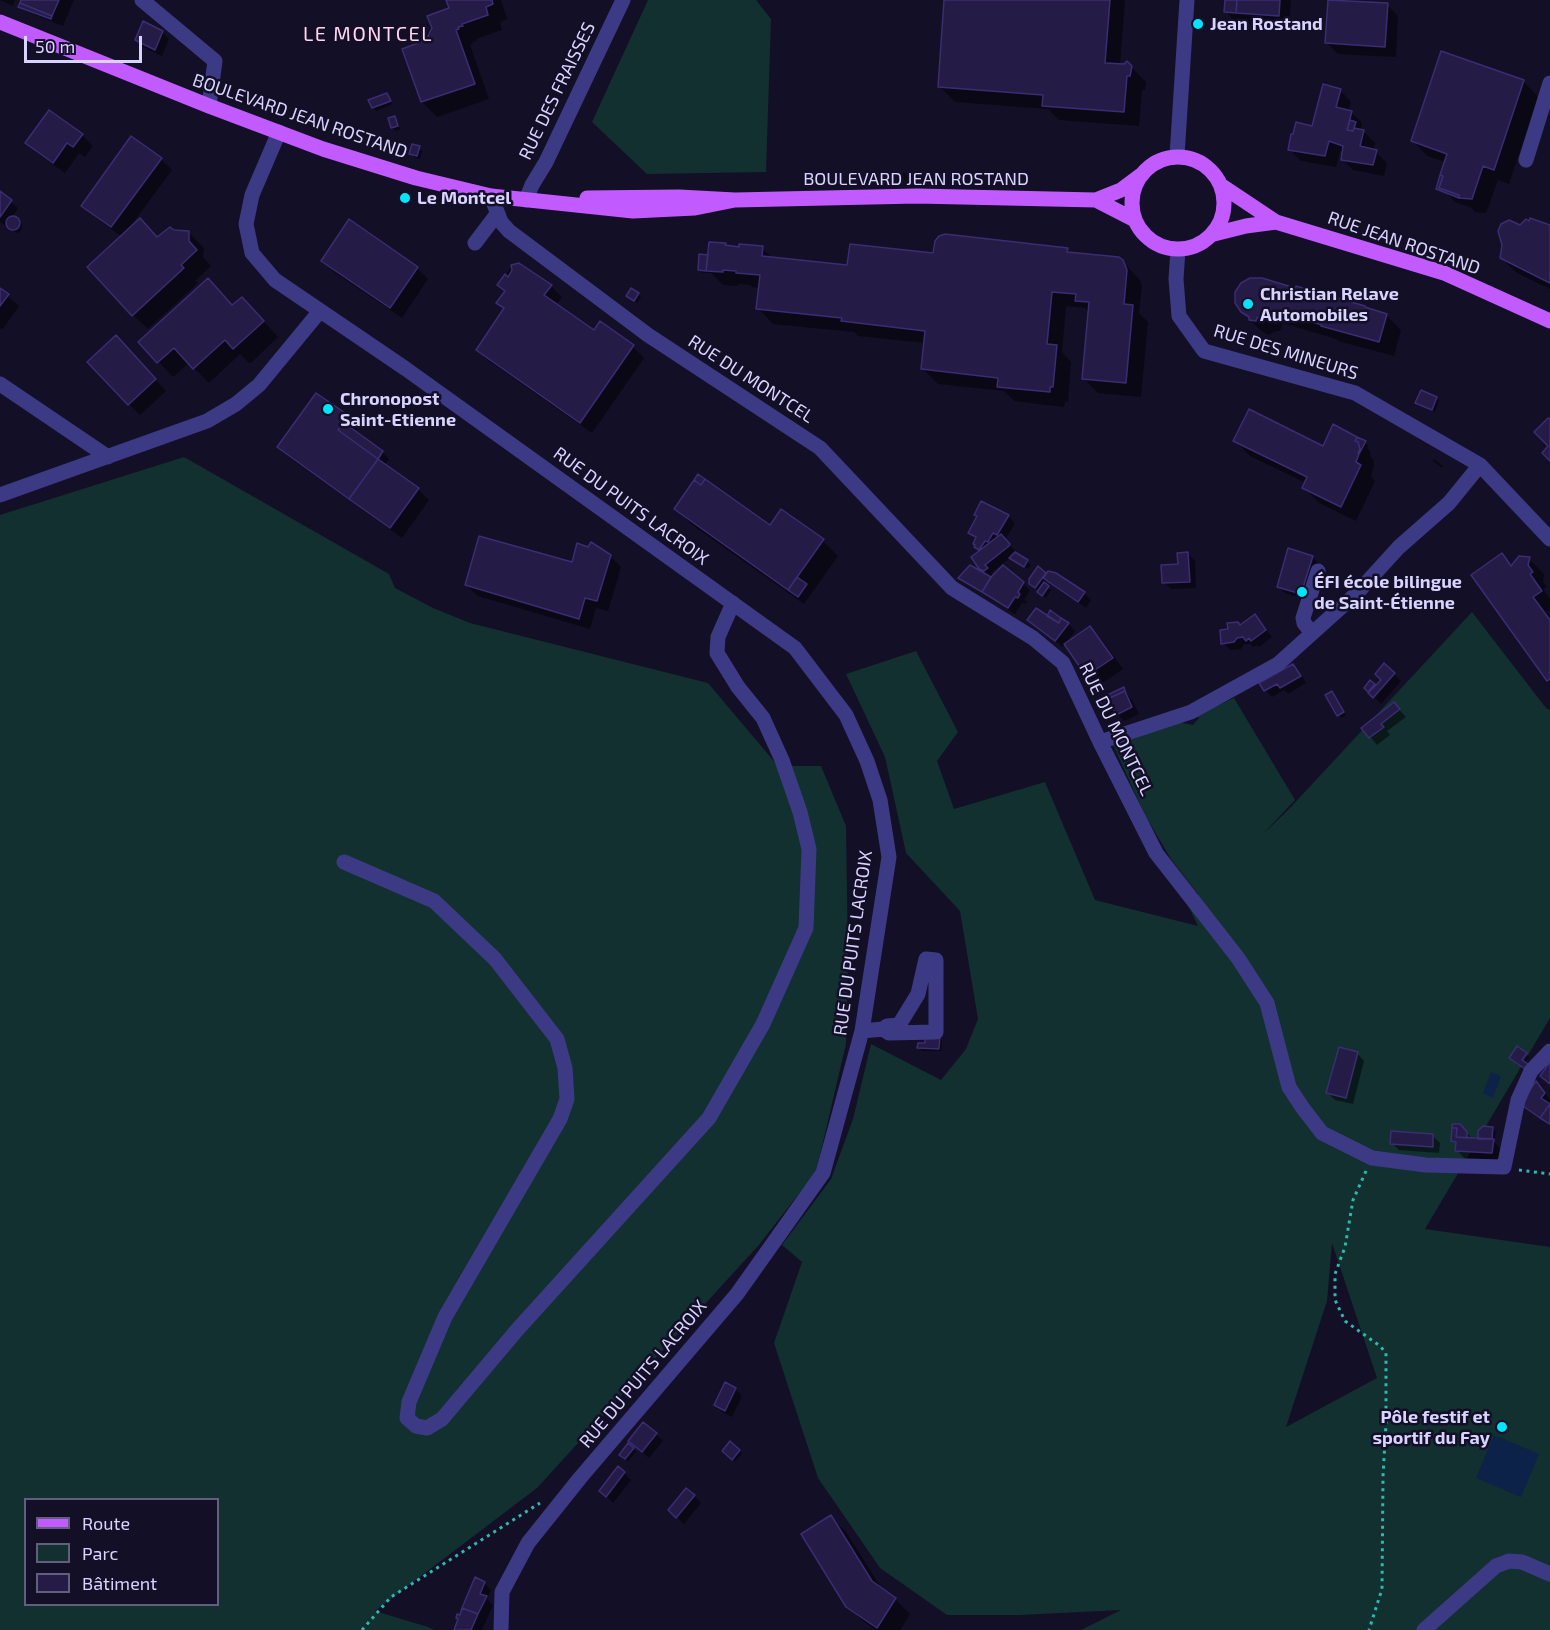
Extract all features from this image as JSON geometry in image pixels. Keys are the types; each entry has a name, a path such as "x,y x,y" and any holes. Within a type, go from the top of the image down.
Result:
{"main road":[{"name":"BOULEVARD JEAN ROSTAND","path":"0,22 323,149 416,178 491,196 526,200 628,196 735,200 917,196 1096,200"},
{"path":"1096,200 1121,190 1151,165 1163,159 1177,156 1191,158 1204,164 1215,174 1222,186 1225,198 1224,211 1221,223 1214,234 1204,243 1178,250 1164,248 1152,242 1142,232 1132,209 1135,185 1141,175"},
{"path":"1222,186 1276,222"},
{"path":"1096,200 1135,220"},
{"path":"1214,234 1276,222"},
{"name":"RUE JEAN ROSTAND","path":"1276,222 1444,273 1550,321"}],"street":[{"path":"142,0 215,61 209,106"},
{"name":"RUE DES FRAISSES","path":"526,200 623,0"},
{"path":"1177,156 1188,0"},
{"path":"1526,160 1550,83"},
{"name":"RUE DU PUITS LACROIX","path":"279,132 252,195 246,225 252,253 275,280 406,369 795,648 846,715 867,761 880,800 889,857 862,1031 823,1173 737,1294 580,1478 528,1543 502,1593 501,1630"},
{"name":"RUE DU MONTCEL","path":"491,196 501,222 509,231 648,335 820,448 952,588 1033,638 1063,663 1156,853 1238,958 1267,1004 1289,1087 1322,1133 1372,1158 1426,1165 1504,1167"},
{"path":"475,243 497,214"},
{"name":"RUE DES MINEURS","path":"1178,250 1176,279 1179,316 1204,351 1355,393 1480,465 1550,539"},
{"path":"0,495 207,421 236,404 260,385 320,311"},
{"path":"0,384 108,457"},
{"path":"1100,742 1191,712 1278,664 1449,503 1480,465"},
{"path":"1312,633 1303,618 1318,571"},
{"path":"344,862 434,901 495,959 557,1039 565,1068 567,1099 560,1119 445,1317 409,1402 407,1418 416,1426 426,1428 442,1419 517,1330 709,1118 763,1024 806,928 809,849 800,812 782,760 763,718 738,687 717,653 718,637 733,603"},
{"path":"862,1031 899,1025 918,994 926,959 936,960 936,1032 889,1033 883,1029"},
{"path":"1504,1167 1518,1100 1532,1071 1550,1051"},
{"path":"1424,1630 1496,1566 1509,1561 1522,1562 1550,1574"}],"path":[{"path":"1369,1630 1382,1590 1386,1353 1380,1346 1345,1322 1335,1300 1335,1274 1345,1247 1353,1200 1372,1158"},
{"path":"1504,1167 1550,1174"},
{"path":"362,1630 391,1597 540,1503"}],"green space":[{"path":"648,0 756,0 771,19 766,172 647,174 592,122"},
{"path":"184,457 389,574 395,588 433,608 470,623 708,683 778,766 821,766 846,826 848,956 846,1044 816,1172 758,1246 537,1488 375,1611 434,1630 0,1630 0,515"},
{"path":"1472,612 1546,708 1550,710 1550,1018 1425,1229 1550,1247 1550,1630 1081,1630 1121,1610 1020,1615 947,1615 880,1568 818,1478 774,1343 802,1262 782,1245 831,1179 853,1119 871,1044 941,1080 966,1049 978,1019 960,911 906,853 885,757 846,674 916,651 958,732 937,761 954,809 1045,782 1095,900 1198,926 1188,905 1198,894 1171,859 1146,817 1113,745 1178,722 1193,725 1199,718 1197,715 1234,698 1295,800 1262,835 1289,809","holes":["1332,1243 1377,1378 1286,1427 1327,1301"]}],"water":[{"path":"1491,1072 1501,1076 1493,1098 1483,1093"},
{"path":"1494,1435 1539,1454 1521,1497 1476,1478"}],"building":[{"path":"21,0 59,0 52,16 20,3"},
{"path":"446,0 492,0 493,4 486,7 488,15 462,24 463,26 456,30 475,84 421,102 402,49 426,40 432,28 427,16 449,8"},
{"path":"944,0 1110,0 1105,63 1124,64 1127,61 1132,66 1130,76 1127,76 1124,112 1042,106 1043,95 938,87"},
{"path":"1225,0 1237,0 1236,13 1224,12"},
{"path":"1237,0 1280,0 1279,16 1236,13"},
{"path":"1328,0 1388,3 1385,47 1325,43"},
{"path":"20,3 52,16 51,19 18,7"},
{"path":"143,21 163,31 155,50 135,40"},
{"path":"1441,51 1524,80 1494,170 1483,166 1472,199 1459,198 1459,195 1439,188 1443,176 1440,175 1447,154 1411,141"},
{"path":"1323,84 1341,89 1336,107 1352,111 1347,130 1353,131 1354,128 1364,130 1360,146 1377,150 1373,165 1341,160 1343,146 1329,141 1325,156 1288,150 1296,122 1312,126"},
{"path":"387,93 391,101 372,108 368,100"},
{"path":"49,110 83,134 73,147 67,143 53,163 25,143"},
{"path":"395,116 398,126 391,128 388,118"},
{"path":"1350,120 1356,122 1353,131 1347,130"},
{"path":"131,136 162,158 111,227 81,206"},
{"path":"412,144 420,146 417,156 409,154"},
{"path":"1440,175 1443,176 1439,188 1459,195 1459,198 1436,189"},
{"path":"0,191 12,200 0,217"},
{"path":"10,216 16,216 20,223 16,230 10,230 6,226 6,220"},
{"path":"140,218 157,237 170,227 174,230 189,231 189,241 197,250 181,265 184,268 132,316 87,267"},
{"path":"1530,218 1550,225 1550,283 1500,258 1502,245 1498,231 1501,224 1509,220 1520,225 1526,219 1529,221"},
{"path":"349,219 418,267 390,308 321,261"},
{"path":"945,234 1068,248 1067,252 1119,257 1123,260 1127,270 1124,304 1133,305 1126,383 1082,379 1089,302 1075,301 1076,294 1052,292 1047,344 1057,345 1053,387 1050,387 1050,392 997,387 998,378 921,369 925,331 841,321 842,318 756,309 760,275 723,270 723,272 706,271 709,242 726,243 725,245 739,247 739,244 763,246 762,256 847,265 850,244 933,253 935,241 939,236"},
{"path":"699,254 708,255 706,271 698,270"},
{"path":"519,263 552,285 544,295 594,330 600,321 634,345 580,423 476,350 504,308 496,303 505,291 497,285 505,274 508,277 512,270 511,265"},
{"path":"208,278 232,305 242,297 264,321 233,349 225,340 193,369 174,348 157,363 138,342"},
{"path":"1250,278 1262,278 1295,288 1296,286 1387,314 1379,342 1268,309 1265,317 1261,316 1256,321 1249,320 1249,317 1241,312 1235,303 1235,292 1241,283"},
{"path":"0,288 9,294 0,306"},
{"path":"631,288 639,293 634,301 626,296"},
{"path":"116,335 156,379 128,405 87,362"},
{"path":"1421,390 1437,397 1432,410 1415,403"},
{"path":"316,393 348,415 338,430 378,459 349,499 277,447"},
{"path":"1249,409 1323,446 1333,424 1357,437 1355,441 1358,442 1360,449 1356,462 1361,465 1341,507 1302,488 1307,477 1233,441"},
{"path":"1548,418 1550,419 1550,461 1542,453 1548,446 1534,432"},
{"path":"343,422 383,451 378,459 338,430"},
{"path":"1357,437 1366,441 1359,454 1358,442 1355,441"},
{"path":"378,459 419,488 390,528 349,499"},
{"path":"698,474 705,479 701,485 694,480"},
{"path":"705,479 770,525 781,509 824,539 788,590 674,509 694,480 701,485"},
{"path":"981,501 1009,515 997,535 993,533 988,542 985,541 979,550 973,544 976,537 968,533 977,516 974,515"},
{"path":"1001,534 1010,544 1009,546 985,565 988,568 984,571 979,569 971,557"},
{"path":"479,536 572,562 577,543 588,547 591,542 611,555 597,601 585,598 579,619 465,585"},
{"path":"1288,548 1313,556 1301,594 1277,587"},
{"path":"1015,552 1028,560 1024,567 1009,558"},
{"path":"1188,552 1190,582 1162,583 1161,565 1178,564 1177,553"},
{"path":"1502,553 1511,566 1519,556 1530,557 1528,565 1533,572 1530,574 1542,591 1533,597 1550,620 1550,679 1547,681 1471,575"},
{"path":"970,565 991,577 982,592 958,578"},
{"path":"1003,565 1024,582 1018,592 1020,594 1018,598 1015,597 1008,608 982,592 992,576"},
{"path":"1038,566 1046,573 1035,588 1029,584 1029,579"},
{"path":"1048,571 1056,573 1085,592 1078,602 1043,578"},
{"path":"797,577 807,584 798,597 788,590"},
{"path":"1044,582 1049,586 1042,596 1037,592"},
{"path":"1036,608 1059,623 1061,618 1069,623 1055,641 1027,620"},
{"path":"1050,610 1061,618 1059,623 1047,616"},
{"path":"1255,614 1266,630 1251,641 1249,638 1246,641 1243,637 1237,638 1234,642 1221,644 1220,630 1228,629 1227,623 1238,622 1240,625"},
{"path":"1090,626 1113,658 1086,676 1064,644"},
{"path":"1384,663 1395,673 1373,698 1368,693 1381,680 1375,674"},
{"path":"1293,664 1301,676 1280,688 1277,684 1264,691 1259,683"},
{"path":"1370,680 1375,684 1368,692 1364,688"},
{"path":"1124,687 1125,691 1105,700 1113,708 1105,712 1099,699"},
{"path":"1125,691 1132,707 1116,715 1111,705 1109,706 1105,700"},
{"path":"1332,691 1344,712 1337,716 1325,695"},
{"path":"1394,702 1400,709 1381,724 1384,727 1369,738 1361,728"},
{"path":"925,1035 940,1036 939,1049 917,1048 918,1043 925,1043"},
{"path":"1517,1046 1527,1053 1522,1060 1531,1066 1528,1071 1509,1058"},
{"path":"1339,1047 1358,1052 1346,1098 1326,1093"},
{"path":"1550,1062 1550,1084 1540,1076"},
{"path":"1536,1081 1545,1093 1541,1098 1550,1104 1540,1118 1520,1104"},
{"path":"1550,1104 1550,1124 1540,1118"},
{"path":"1452,1124 1460,1124 1467,1132 1467,1138 1456,1137 1457,1128 1452,1128"},
{"path":"1483,1126 1493,1127 1492,1139 1478,1139 1478,1131"},
{"path":"1452,1128 1457,1128 1456,1137 1494,1139 1492,1153 1455,1151 1456,1142 1451,1141"},
{"path":"1391,1131 1433,1134 1433,1147 1390,1144"},
{"path":"725,1382 736,1388 725,1411 714,1405"},
{"path":"643,1422 657,1433 642,1452 628,1441"},
{"path":"730,1441 740,1450 732,1460 722,1451"},
{"path":"628,1443 634,1448 625,1459 619,1455"},
{"path":"618,1466 625,1472 606,1497 599,1491"},
{"path":"686,1488 695,1495 676,1518 668,1510"},
{"path":"831,1515 872,1581 896,1598 877,1628 846,1607 801,1534"},
{"path":"475,1577 485,1582 480,1594 487,1596 478,1614 462,1608"},
{"path":"462,1608 478,1614 471,1630 454,1630 458,1619 457,1614 460,1615"}],"place":[{"name":"Jean Rostand","path":"1198,24"},
{"name":"Le Montcel","path":"405,198"},
{"name":"Christian Relave Automobiles","path":"1248,304"},
{"name":"Chronopost Saint-Etienne","path":"328,409"},
{"name":"ÉFI école bilingue de Saint-Étienne","path":"1302,592"},
{"name":"Pôle festif et sportif du Fay","path":"1502,1427"}],"district":[{"name":"LE MONTCEL","path":"368,34"}]}
